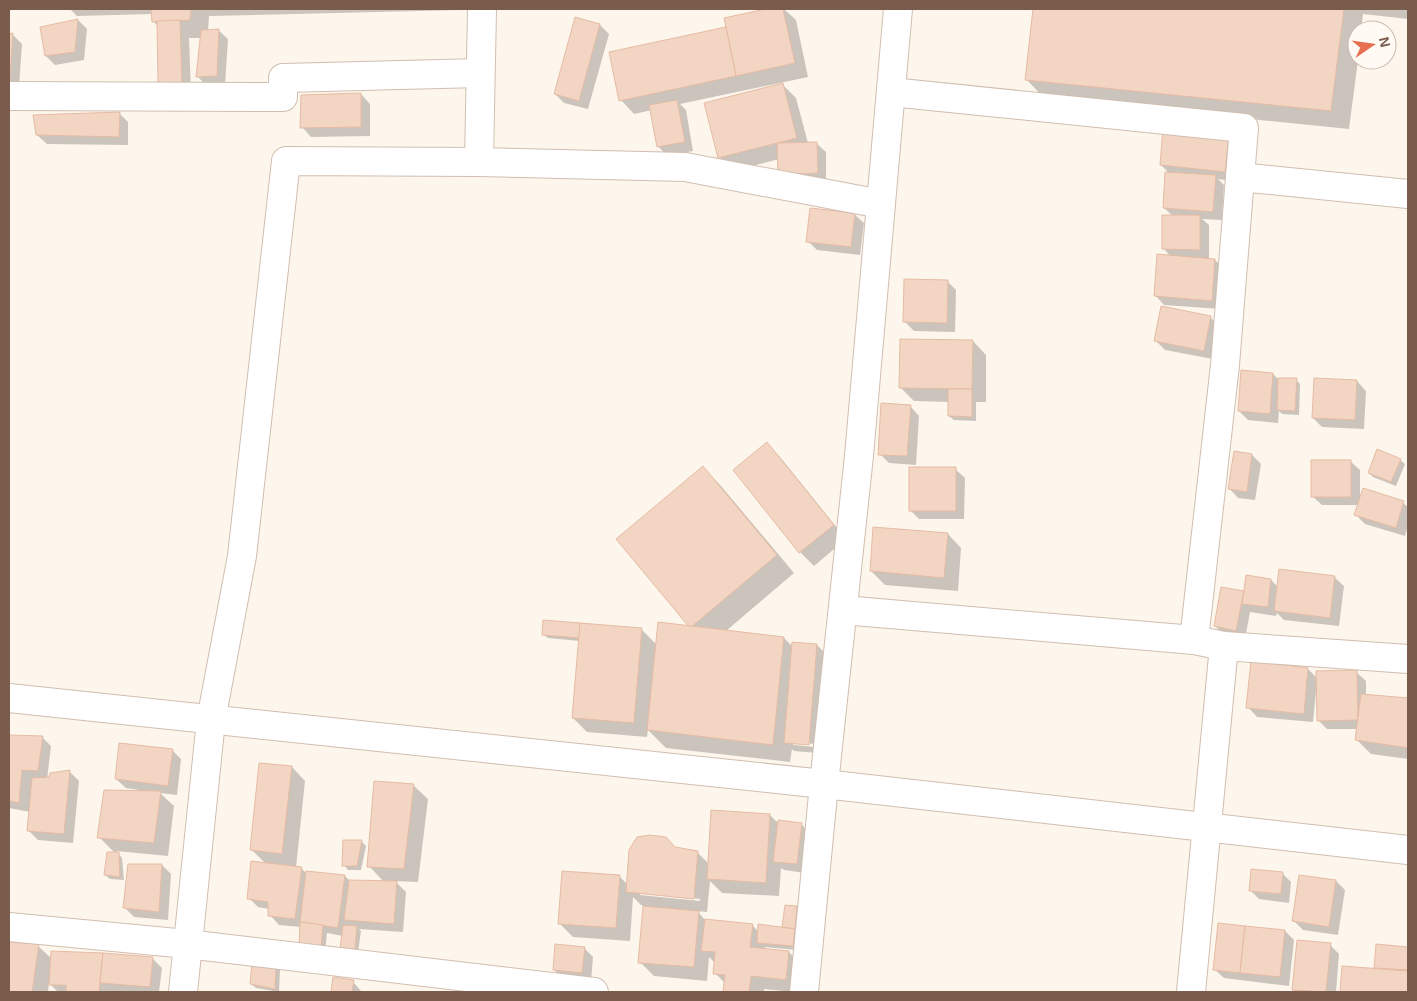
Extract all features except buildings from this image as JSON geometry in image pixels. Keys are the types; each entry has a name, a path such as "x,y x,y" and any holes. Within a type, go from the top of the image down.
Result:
{"street":[{"path":"479,162 482,9"},
{"path":"804,992 843,610 898,9"},
{"path":"9,96 283,97 283,78 480,73"},
{"path":"891,92 1244,128 1225,365 1194,640"},
{"path":"183,992 211,720 242,556 286,161 479,162 685,167 881,204"},
{"path":"1240,177 1408,194"},
{"path":"843,610 1194,640 1224,646 1408,659"},
{"path":"1191,992 1224,646"},
{"path":"9,698 824,784 1408,850"},
{"path":"9,927 187,944 444,983 594,992"}]}
